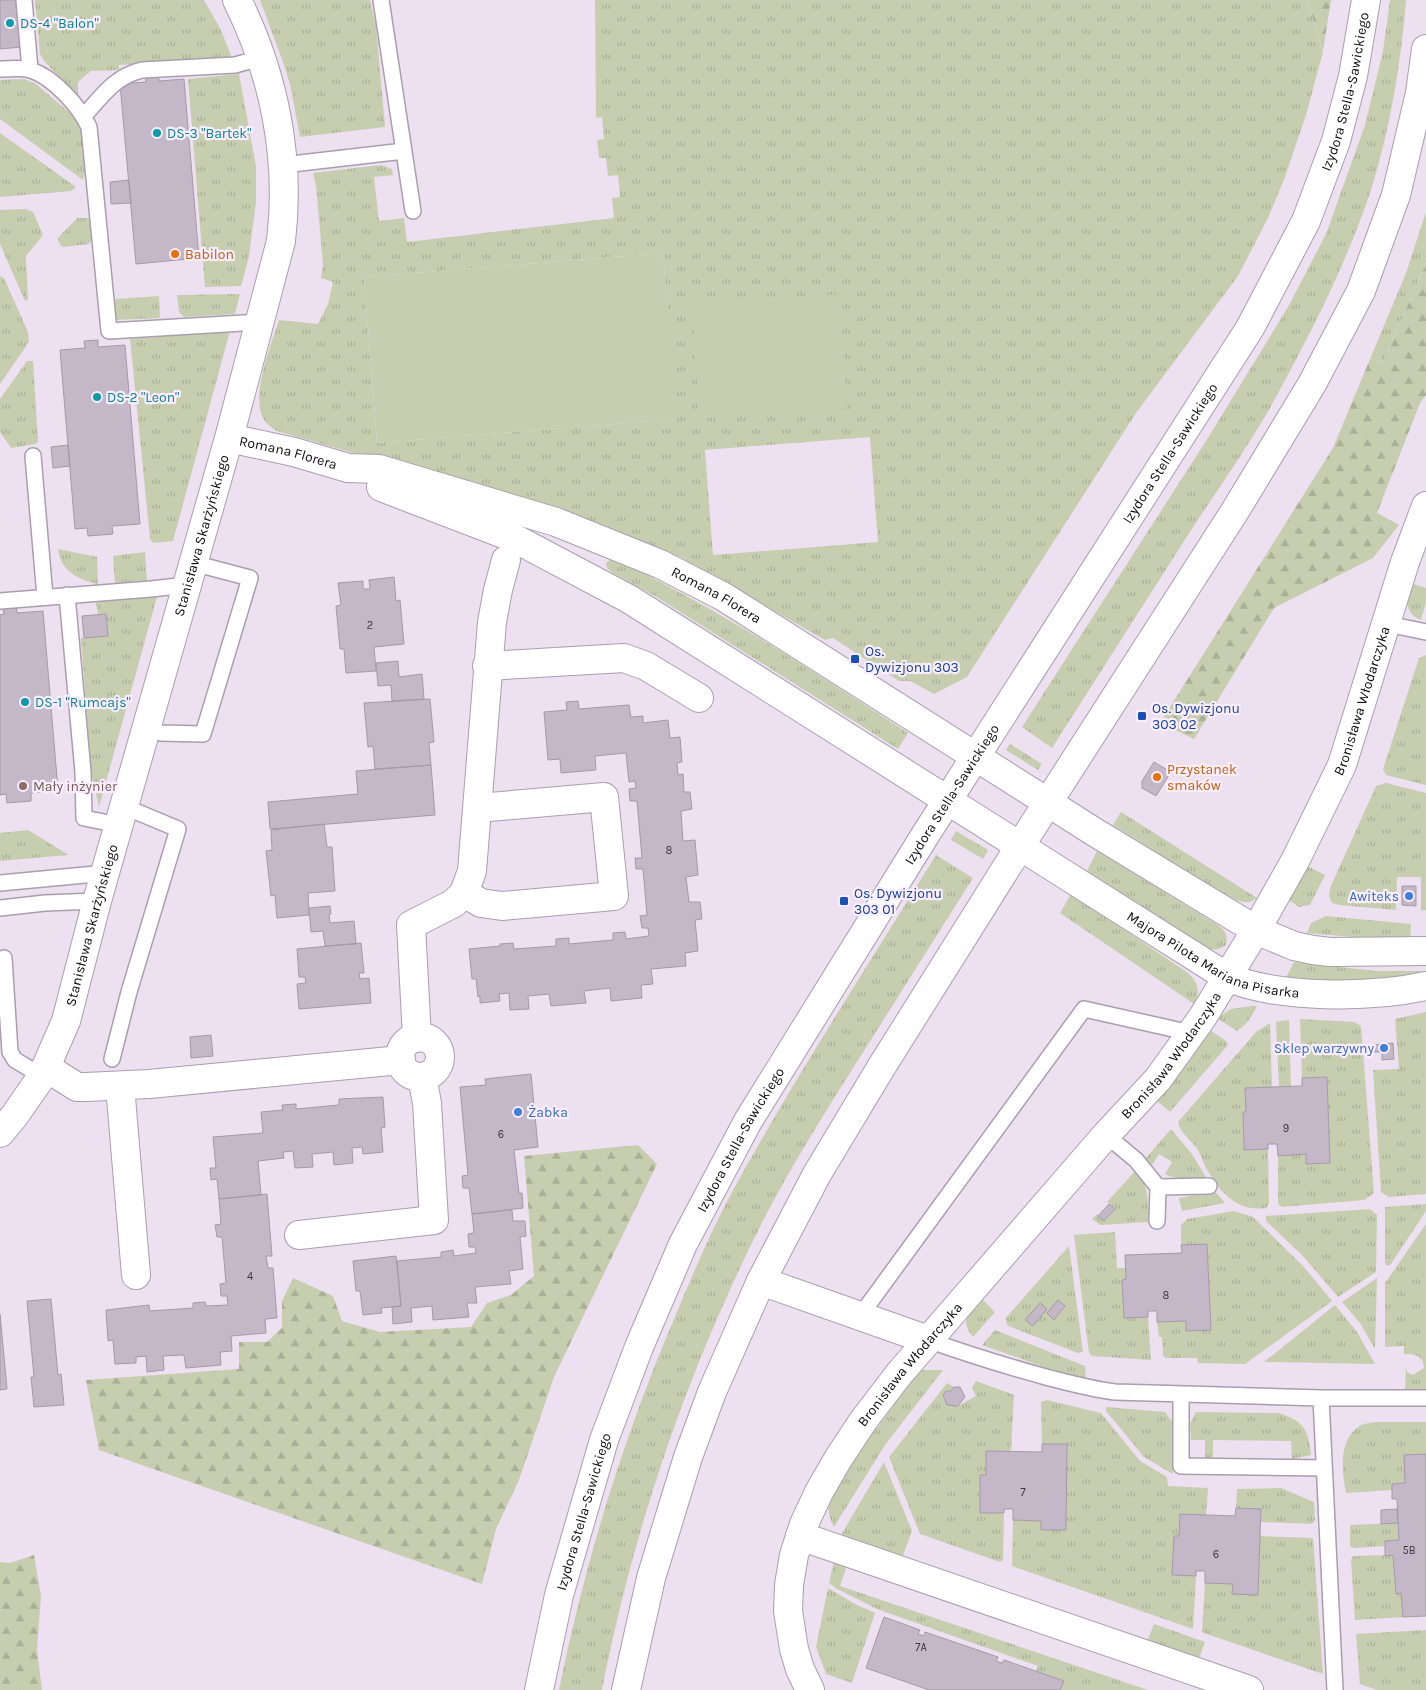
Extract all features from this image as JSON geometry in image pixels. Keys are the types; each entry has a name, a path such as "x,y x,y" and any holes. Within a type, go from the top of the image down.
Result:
{"street":[{"name":"Stanisława Skarżyńskiego","path":"0,1133 15,1116 45,1072 66,1021 97,901 229,438 281,241 285,210 283,164 271,90 250,26 236,0"},
{"name":"Izydora Stella-Sawickiego","path":"539,1690 559,1595 604,1440 639,1347 683,1244 748,1121 948,800 1250,328 1306,222 1336,141 1353,76 1366,0"},
{"path":"626,1690 651,1578 688,1457 712,1392 761,1281 817,1174 882,1066 1240,502 1312,384 1361,291 1396,195 1420,93 1426,49"},
{"name":"Romana Florera","path":"229,438 294,452 348,468 379,469 556,522 660,564 724,597 1049,802"},
{"name":"Romana Florera","path":"348,468 375,485 510,549 629,600 1020,846"},
{"name":"Bronisława Włodarczyka","path":"810,1690 800,1669 794,1648 788,1611 791,1571 800,1536 819,1492 848,1444 880,1397 1106,1135 1158,1079 1191,1033 1273,903 1342,765 1405,562 1426,506"},
{"path":"417,1038 411,925 454,904 464,893 472,872 487,666 496,598 510,549"},
{"path":"487,666 624,658 646,666 699,698"},
{"path":"464,893 481,903 502,906 614,896 604,798 478,808"},
{"path":"1049,802 1256,930 1294,946 1330,952 1426,951"},
{"name":"Majora Pilota Mariana Pisarka","path":"1020,846 1227,977 1257,988 1343,994 1377,993 1426,986"},
{"path":"417,1038 431,1041 438,1048 440,1058 435,1071 422,1077 417,1077 408,1072 402,1065 401,1060 402,1050 412,1040 417,1038"},
{"path":"45,1072 77,1087 120,1086 401,1060"},
{"path":"299,1236 434,1220 426,1103 422,1077"},
{"path":"120,1086 136,1275"},
{"path":"761,1281 928,1340"},
{"path":"800,1536 1250,1690"}],"lane":[{"path":"24,0 30,70"},
{"path":"381,0 413,211"},
{"path":"84,116 110,87 130,72 235,65 261,58"},
{"path":"0,69 18,68 30,70 41,75 76,105 90,127 109,331 260,322"},
{"path":"283,164 404,151"},
{"path":"32,456 45,597"},
{"path":"510,549 525,513"},
{"path":"0,601 151,589 190,574 250,578 203,734 161,733 146,729"},
{"path":"68,595 83,772 84,818 122,816 178,830 129,992 112,1058"},
{"path":"1386,624 1426,632"},
{"path":"0,883 106,873"},
{"path":"0,908 45,903 97,901"},
{"path":"4,958 10,1052 15,1060 45,1072"},
{"path":"860,1316 1084,1010 1191,1033"},
{"path":"1106,1135 1136,1160 1158,1187 1157,1221"},
{"path":"1158,1187 1209,1186"},
{"path":"928,1340 1007,1366 1093,1389 1114,1392 1321,1398 1426,1398"},
{"path":"1181,1394 1181,1466 1324,1468"},
{"path":"1321,1398 1335,1690"}],"green space":[{"path":"35,0 204,0 221,30 232,58 119,65 119,70 91,71 78,82 78,97 44,61 40,54"},
{"path":"260,0 370,0 376,25 385,127 300,137 290,84"},
{"path":"595,0 1307,0 1323,52 1306,115 1285,177 1268,218 1238,276 1136,413 967,677 934,694 910,681 899,681 833,638 825,640 680,557 552,510 277,431 264,420 259,396 267,356 279,320 318,324 328,304 333,282 321,278 323,264 316,186 313,173 381,165 392,169 393,175 374,177 379,221 404,218 407,242 614,218 612,198 620,197 618,175 608,176 606,158 599,158 597,140 604,139 602,117 596,118","holes":["663,253 676,419 377,443 364,277","870,437 878,542 713,555 705,450"]},
{"path":"1307,0 1331,0 1323,51"},
{"path":"1390,0 1406,0 1394,96 1384,144 1371,190 1337,276 1310,333 1266,415 1052,748 1022,727 1206,441 1288,307 1326,234 1365,125 1383,51"},
{"path":"239,74 256,166 256,202 249,256 241,286 205,287 188,79"},
{"path":"24,79 36,84 77,119 82,128 86,165 83,180 0,119 0,80"},
{"path":"0,133 76,187 71,191 0,197"},
{"path":"26,209 33,212 43,235 26,256 28,300 25,301 0,244 0,210"},
{"path":"1426,212 1426,263 1383,362 1370,359 1406,273"},
{"path":"77,218 89,218 93,239 89,244 62,247 57,239"},
{"path":"663,253 677,419 377,443 364,277"},
{"path":"1426,263 1426,395 1420,403 1377,513 1399,525 1373,558 1274,608 1194,739 1160,723 1333,448 1370,359 1383,362"},
{"path":"0,276 4,278 28,332 29,342 0,384"},
{"path":"240,294 235,314 184,317 179,312 177,295"},
{"path":"839,294 847,408 699,418 692,304"},
{"path":"159,296 160,318 116,320 115,299"},
{"path":"230,331 173,541 153,543 150,539 130,339"},
{"path":"27,361 33,361 38,441 36,444 11,448 0,432 0,399"},
{"path":"58,549 97,557 98,584 84,580 67,569 62,563"},
{"path":"145,552 147,581 115,583 113,556"},
{"path":"612,560 623,563 733,622 908,733 898,749 655,596 613,573 607,568 606,564"},
{"path":"1410,583 1426,588 1426,602 1421,620 1415,617 1409,609 1407,599"},
{"path":"157,597 99,807 91,772 81,638 108,636 106,614 98,614 96,603 102,599"},
{"path":"1426,655 1426,785 1386,775 1383,769 1419,658"},
{"path":"1010,744 1042,764 1038,770 1006,750"},
{"path":"1386,783 1426,793 1426,910 1421,911 1421,877 1397,877 1396,910 1340,905 1332,903 1329,896 1330,888 1376,786"},
{"path":"1121,812 1257,898 1250,902 1243,902 1229,898 1113,825"},
{"path":"28,830 67,855 0,861 0,833"},
{"path":"956,831 988,850 983,859 951,840"},
{"path":"1097,851 1218,925 1226,934 1226,945 1216,949 1204,947 1087,871"},
{"path":"936,855 973,878 801,1152 767,1213 739,1270 689,1386 648,1506 630,1567 602,1690 559,1690 593,1548 622,1455 655,1364 716,1223 781,1107"},
{"path":"1307,866 1325,875 1310,905 1299,907 1289,900"},
{"path":"1071,894 1188,973 1194,980 1198,991 1194,1004 1060,913"},
{"path":"1326,916 1411,924 1410,942 1307,933 1311,923"},
{"path":"1294,962 1376,971 1421,971 1422,974 1359,982 1286,978"},
{"path":"1257,1006 1251,1017 1237,1031 1217,1018 1231,1009"},
{"path":"1426,1012 1426,1194 1389,1197 1381,1192 1373,1070 1399,1069 1395,1019"},
{"path":"1300,1019 1354,1022 1361,1026 1374,1193 1364,1200 1282,1207 1278,1204 1278,1156 1306,1154 1306,1164 1330,1163 1327,1077 1302,1078"},
{"path":"1289,1020 1291,1086 1279,1087 1276,1022"},
{"path":"1270,1023 1272,1087 1245,1088 1246,1112 1243,1112 1244,1149 1268,1149 1269,1204 1266,1208 1255,1208 1246,1207 1238,1203 1223,1192 1206,1168 1196,1146 1181,1130 1178,1122 1256,1032"},
{"path":"1210,1030 1226,1041 1228,1045 1170,1112 1157,1101"},
{"path":"1171,1129 1192,1154 1207,1179 1180,1179 1165,1174 1172,1162 1159,1154 1152,1165 1145,1159"},
{"path":"638,1145 657,1164 554,1377 519,1480 496,1529 482,1584 99,1450 86,1380 239,1369 239,1342 267,1342 282,1328 282,1301 293,1278 333,1296 342,1321 380,1332 471,1327 487,1303 511,1295 534,1276 524,1156"},
{"path":"1136,1170 1146,1188 1149,1222 1100,1225 1092,1219 1097,1214 1105,1221 1115,1209 1107,1202"},
{"path":"1210,1186 1225,1203 1182,1211 1179,1198 1209,1193"},
{"path":"1426,1204 1426,1211 1388,1266 1385,1264 1385,1207"},
{"path":"1370,1209 1377,1215 1376,1272 1338,1297 1303,1256 1266,1221 1266,1216"},
{"path":"1234,1211 1253,1217 1304,1267 1332,1301 1245,1364 1198,1363 1197,1358 1165,1358 1163,1355 1162,1337 1159,1337 1157,1322 1186,1321 1211,1330 1207,1244 1181,1245 1181,1225 1187,1219"},
{"path":"1426,1224 1426,1390 1405,1389 1406,1366 1407,1372 1413,1375 1424,1368 1424,1364 1418,1356 1404,1354 1404,1346 1385,1347 1385,1283"},
{"path":"1115,1232 1117,1268 1126,1268 1126,1279 1122,1280 1124,1318 1148,1317 1151,1360 1092,1356 1089,1353 1074,1235"},
{"path":"1069,1246 1083,1352 1078,1353 1008,1326 1005,1319"},
{"path":"1377,1278 1375,1349 1360,1323 1342,1302"},
{"path":"981,1298 995,1312 973,1337 967,1326 967,1316"},
{"path":"1335,1305 1357,1332 1375,1364 1264,1362"},
{"path":"995,1330 1085,1366 1086,1379 1050,1369 982,1345"},
{"path":"920,1370 943,1370 885,1445 834,1527 829,1511 831,1496 833,1496 862,1448"},
{"path":"976,1381 1014,1395 1011,1452 986,1475 980,1475 980,1513 1004,1513 1003,1560 1000,1562 920,1534 889,1457 947,1383 954,1387 943,1395 948,1405 958,1406 976,1396 972,1388"},
{"path":"1047,1400 1101,1413 1140,1461 1167,1477 1168,1486 1208,1488 1206,1515 1180,1514 1179,1536 1172,1575 1196,1576 1193,1629 1012,1566 1013,1520 1041,1521 1041,1530 1066,1530 1042,1444 1041,1402"},
{"path":"1106,1407 1165,1412 1173,1423 1173,1474 1144,1457 1106,1411"},
{"path":"1196,1412 1278,1413 1287,1416 1303,1427 1309,1439 1311,1455 1292,1459 1291,1441 1213,1440 1213,1459 1205,1459 1205,1440 1191,1440 1190,1424"},
{"path":"1376,1422 1426,1422 1426,1454 1405,1483 1392,1484 1392,1490 1346,1493 1343,1476 1343,1458 1347,1440 1360,1426"},
{"path":"884,1462 912,1531 902,1558 841,1535"},
{"path":"1281,1488 1314,1502 1315,1520 1312,1524 1261,1522 1261,1509 1236,1508 1237,1489"},
{"path":"1398,1523 1399,1540 1385,1541 1385,1546 1354,1548 1350,1546 1350,1525"},
{"path":"1260,1536 1313,1538 1323,1674 1202,1631 1205,1583 1233,1584 1233,1594 1258,1594"},
{"path":"34,1555 41,1596 37,1649 42,1690 0,1690 0,1562 10,1563"},
{"path":"1393,1555 1396,1593 1401,1593 1403,1617 1355,1620 1351,1560 1353,1556"},
{"path":"834,1561 842,1563 846,1569 840,1586 1148,1690 1060,1690 1063,1681 1036,1671 1038,1666 877,1609 837,1589 829,1583"},
{"path":"828,1588 875,1613 852,1683 826,1674 816,1647"},
{"path":"1154,1624 1205,1642 1198,1661 1147,1642"},
{"path":"1426,1630 1426,1690 1377,1690 1360,1684 1356,1634"}],"building":[{"name":"DS-4 \"Balon\"","path":"0,0 18,0 22,47 0,49"},
{"name":"DS-3 \"Bartek\"","path":"158,73 159,81 184,79 199,258 136,264 120,84 146,82 145,74"},
{"path":"129,180 131,203 111,204 110,182"},
{"name":"DS-2 \"Leon\"","path":"98,340 98,347 125,345 140,524 112,526 113,534 88,536 87,528 75,529 60,350 85,348 84,341"},
{"path":"68,445 70,466 53,468 51,447"},
{"path":"394,577 396,601 400,600 404,644 374,647 376,671 346,673 344,649 340,649 336,606 341,605 338,583 363,581 363,589 370,589 369,580"},
{"name":"DS-1 \"Rumcajs\"","path":"16,606 17,613 43,611 58,790 31,793 31,801 7,803 6,794 0,795 0,615 4,614 3,607"},
{"path":"106,614 108,636 84,638 82,616"},
{"path":"398,661 399,677 422,674 424,699 392,701 391,685 378,686 376,663"},
{"path":"430,699 434,742 429,743 431,765 375,769 373,746 368,747 364,703"},
{"path":"578,701 579,709 629,705 631,717 643,716 643,723 668,720 670,738 680,737 682,762 677,763 678,775 683,774 684,792 690,792 692,809 681,811 683,841 695,840 698,875 686,877 689,902 700,902 702,919 695,920 698,951 685,953 686,966 651,969 653,984 641,985 642,998 611,1001 610,988 584,991 586,1003 551,1006 549,994 528,996 529,1009 510,1010 509,993 499,994 500,1001 480,1003 476,979 472,979 469,949 513,943 514,949 556,946 556,939 569,938 569,944 613,940 613,933 625,932 626,939 649,936 648,928 642,928 640,916 647,915 643,869 636,869 635,858 642,858 637,801 630,801 629,789 636,788 635,781 629,782 626,753 595,756 596,770 561,773 560,759 548,760 544,712 567,710 566,702"},
{"name":"Przystanek smaków","path":"1154,762 1171,772 1156,796 1142,788 1142,781"},
{"path":"431,765 435,815 270,829 268,802 358,794 356,771"},
{"path":"324,824 327,847 332,847 335,891 308,893 309,915 277,918 275,895 271,896 266,851 272,850 271,830"},
{"name":"Awiteks","path":"1402,886 1416,886 1416,906 1402,905"},
{"path":"330,906 330,923 354,921 356,944 325,946 323,931 311,932 309,908"},
{"path":"361,943 364,973 359,973 360,979 369,978 371,1003 299,1009 297,984 306,983 305,977 299,977 297,949"},
{"path":"211,1035 213,1056 191,1058 190,1037"},
{"path":"1393,1043 1394,1059 1382,1060 1382,1052 1374,1052 1373,1045"},
{"path":"531,1074 538,1147 514,1150 519,1193 522,1193 523,1208 472,1214 469,1188 463,1188 462,1176 468,1175 460,1087 486,1085 485,1079"},
{"path":"1327,1077 1330,1163 1306,1164 1306,1154 1278,1156 1277,1144 1268,1144 1268,1149 1244,1150 1243,1112 1246,1112 1245,1088 1302,1086 1302,1078"},
{"path":"383,1097 385,1127 381,1128 383,1152 363,1154 362,1147 352,1148 353,1163 334,1165 333,1152 312,1154 313,1167 295,1168 293,1151 283,1152 284,1158 258,1161 261,1195 219,1199 217,1179 211,1180 210,1168 216,1168 213,1137 263,1133 261,1112 283,1110 282,1105 296,1104 296,1109 339,1105 339,1099"},
{"path":"267,1194 272,1256 266,1256 268,1268 273,1268 277,1318 265,1319 266,1333 231,1336 232,1351 220,1352 221,1365 186,1368 184,1355 163,1356 164,1370 147,1372 146,1356 136,1357 136,1363 115,1364 113,1340 108,1341 106,1310 149,1305 150,1311 193,1308 193,1303 205,1302 206,1306 228,1305 227,1296 221,1296 220,1284 226,1283 222,1237 217,1237 215,1225 221,1224 219,1199"},
{"path":"1109,1204 1115,1209 1104,1221 1098,1216"},
{"path":"512,1210 513,1221 525,1221 526,1236 520,1237 523,1269 509,1271 511,1284 475,1287 477,1303 467,1303 469,1317 433,1320 432,1306 411,1308 412,1322 393,1324 392,1307 401,1306 397,1261 441,1257 441,1252 453,1250 454,1256 476,1253 475,1247 469,1247 468,1234 474,1233 472,1214"},
{"path":"1207,1244 1211,1330 1186,1331 1186,1321 1157,1322 1157,1311 1148,1311 1148,1317 1124,1318 1122,1280 1126,1279 1125,1255 1182,1253 1181,1245"},
{"path":"396,1256 401,1306 381,1308 382,1313 363,1315 360,1291 356,1291 353,1261"},
{"path":"51,1299 58,1375 61,1374 64,1405 34,1407 31,1377 34,1377 27,1301"},
{"path":"1058,1300 1065,1306 1054,1320 1047,1313"},
{"path":"1040,1303 1047,1309 1033,1326 1025,1320"},
{"path":"0,1314 7,1389 0,1390"},
{"path":"954,1387 960,1387 965,1397 958,1406 947,1405 943,1395"},
{"path":"1042,1444 1067,1444 1066,1530 1041,1530 1041,1521 1013,1520 1013,1509 1004,1509 1004,1513 980,1513 980,1475 986,1475 986,1451 1042,1452"},
{"path":"1426,1454 1426,1616 1403,1617 1401,1593 1396,1594 1393,1555 1385,1556 1385,1541 1399,1540 1397,1499 1392,1499 1392,1484 1405,1483 1404,1455"},
{"path":"1236,1508 1261,1509 1258,1595 1232,1594 1233,1584 1205,1583 1205,1571 1196,1571 1196,1576 1172,1575 1174,1536 1179,1536 1180,1514 1235,1516"},
{"path":"1397,1509 1398,1523 1381,1524 1381,1510"},
{"path":"884,1617 920,1630 918,1634 924,1636 925,1632 998,1657 996,1661 1002,1663 1004,1660 1064,1681 1060,1690 929,1690 866,1668"}],"place":[{"name":"DS-4 \"Balon\"","path":"10,23"},
{"name":"DS-3 \"Bartek\"","path":"157,133"},
{"name":"Babilon","path":"175,254"},
{"name":"DS-2 \"Leon\"","path":"97,397"},
{"name":"Os. Dywizjonu 303","path":"855,659"},
{"name":"DS-1 \"Rumcajs\"","path":"25,702"},
{"name":"Os. Dywizjonu 303 02","path":"1142,716"},
{"name":"Przystanek smaków","path":"1157,777"},
{"name":"Mały inżynier","path":"23,786"},
{"name":"Awiteks","path":"1409,896"},
{"name":"Os. Dywizjonu 303 01","path":"844,901"},
{"name":"Sklep warzywny","path":"1384,1048"},
{"name":"Żabka","path":"518,1112"}]}
